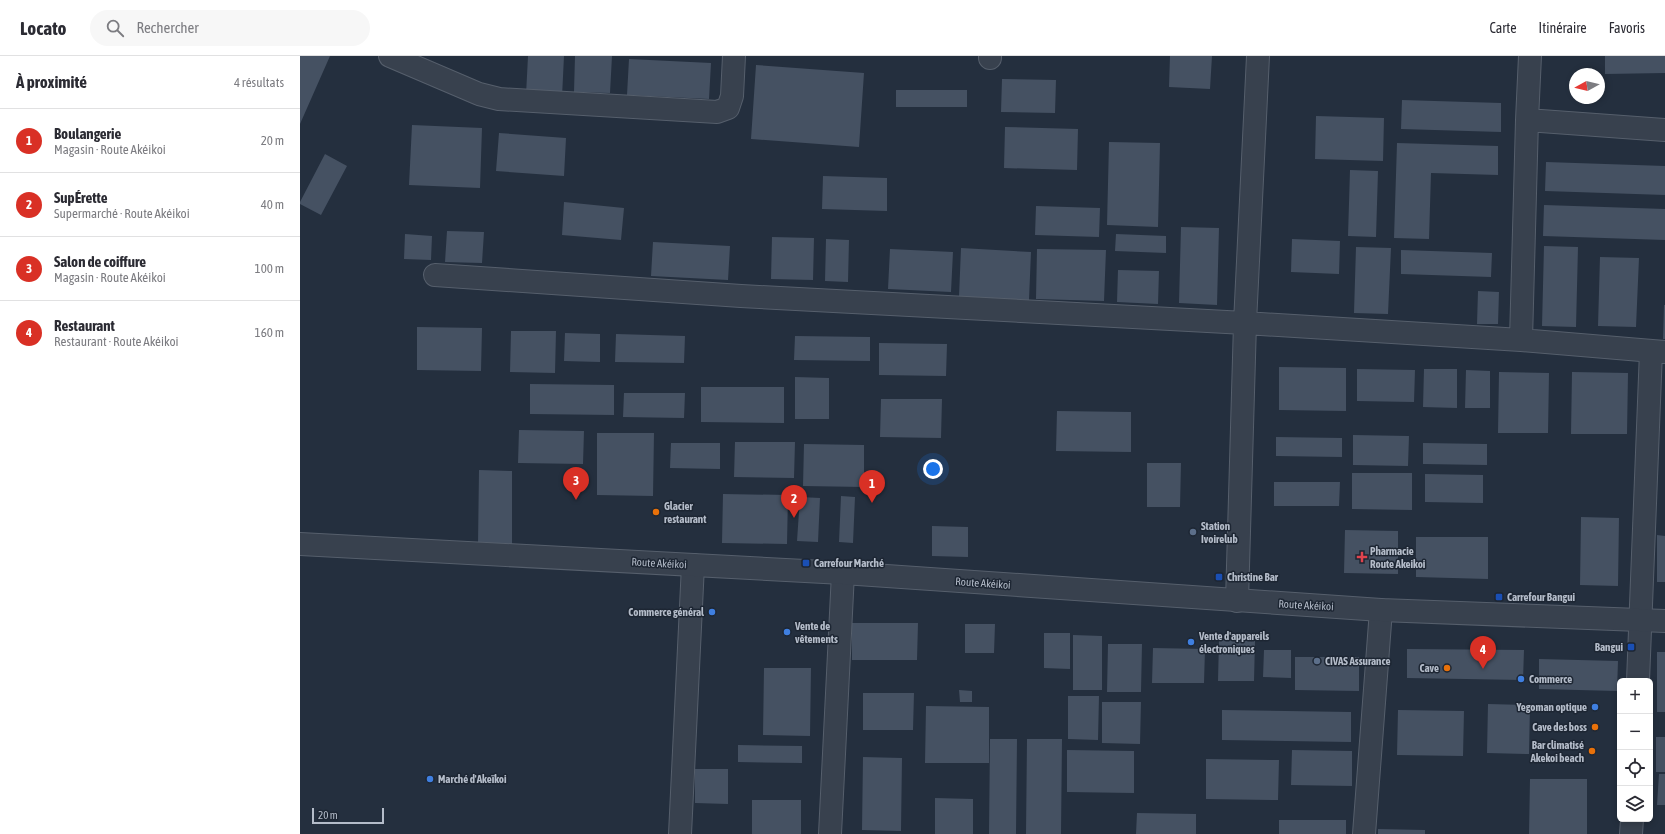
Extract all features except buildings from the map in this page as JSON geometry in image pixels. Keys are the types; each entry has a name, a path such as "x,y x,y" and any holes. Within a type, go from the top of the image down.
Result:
{"street":[{"path":"390,56 479,94 499,99 717,112 728,108 732,96 734,56"},
{"path":"1237,601 1245,323 1258,56"},
{"path":"1521,340 1526,120 1530,56"},
{"path":"1526,120 1665,130"},
{"path":"435,275 741,296 1245,323 1521,340 1658,351 1638,678"},
{"name":"Route Akéikoi","path":"300,544 843,574 1381,610 1665,621"},
{"path":"680,834 693,565"},
{"path":"830,834 843,574"},
{"path":"1364,834 1381,610"},
{"path":"1631,834 1632,822"}],"place":[{"name":"Salon de coiffure","path":"576,500"},
{"name":"Boulangerie","path":"872,503"},
{"name":"Glacier restaurant","path":"656,512"},
{"name":"SupÉrette","path":"794,518"},
{"name":"Station Ivoirelub","path":"1193,532"},
{"name":"Pharmacie Route Akeikoi","path":"1362,557"},
{"name":"Carrefour Marché","path":"806,563"},
{"name":"Christine Bar","path":"1219,577"},
{"name":"Carrefour Bangui","path":"1499,597"},
{"name":"Commerce général","path":"712,612"},
{"name":"Vente de vêtements","path":"787,632"},
{"name":"Vente d'appareils électroniques","path":"1191,642"},
{"name":"Bangui","path":"1631,647"},
{"name":"CIVAS Assurance","path":"1317,661"},
{"name":"Cave","path":"1447,668"},
{"name":"Restaurant","path":"1483,669"},
{"name":"Commerce","path":"1521,679"},
{"name":"Yegoman optique","path":"1595,707"},
{"name":"Cave des boss","path":"1595,727"},
{"name":"Bar climatisé Akekoi beach","path":"1592,751"},
{"name":"Marché d'Akeïkoi","path":"430,779"}]}
